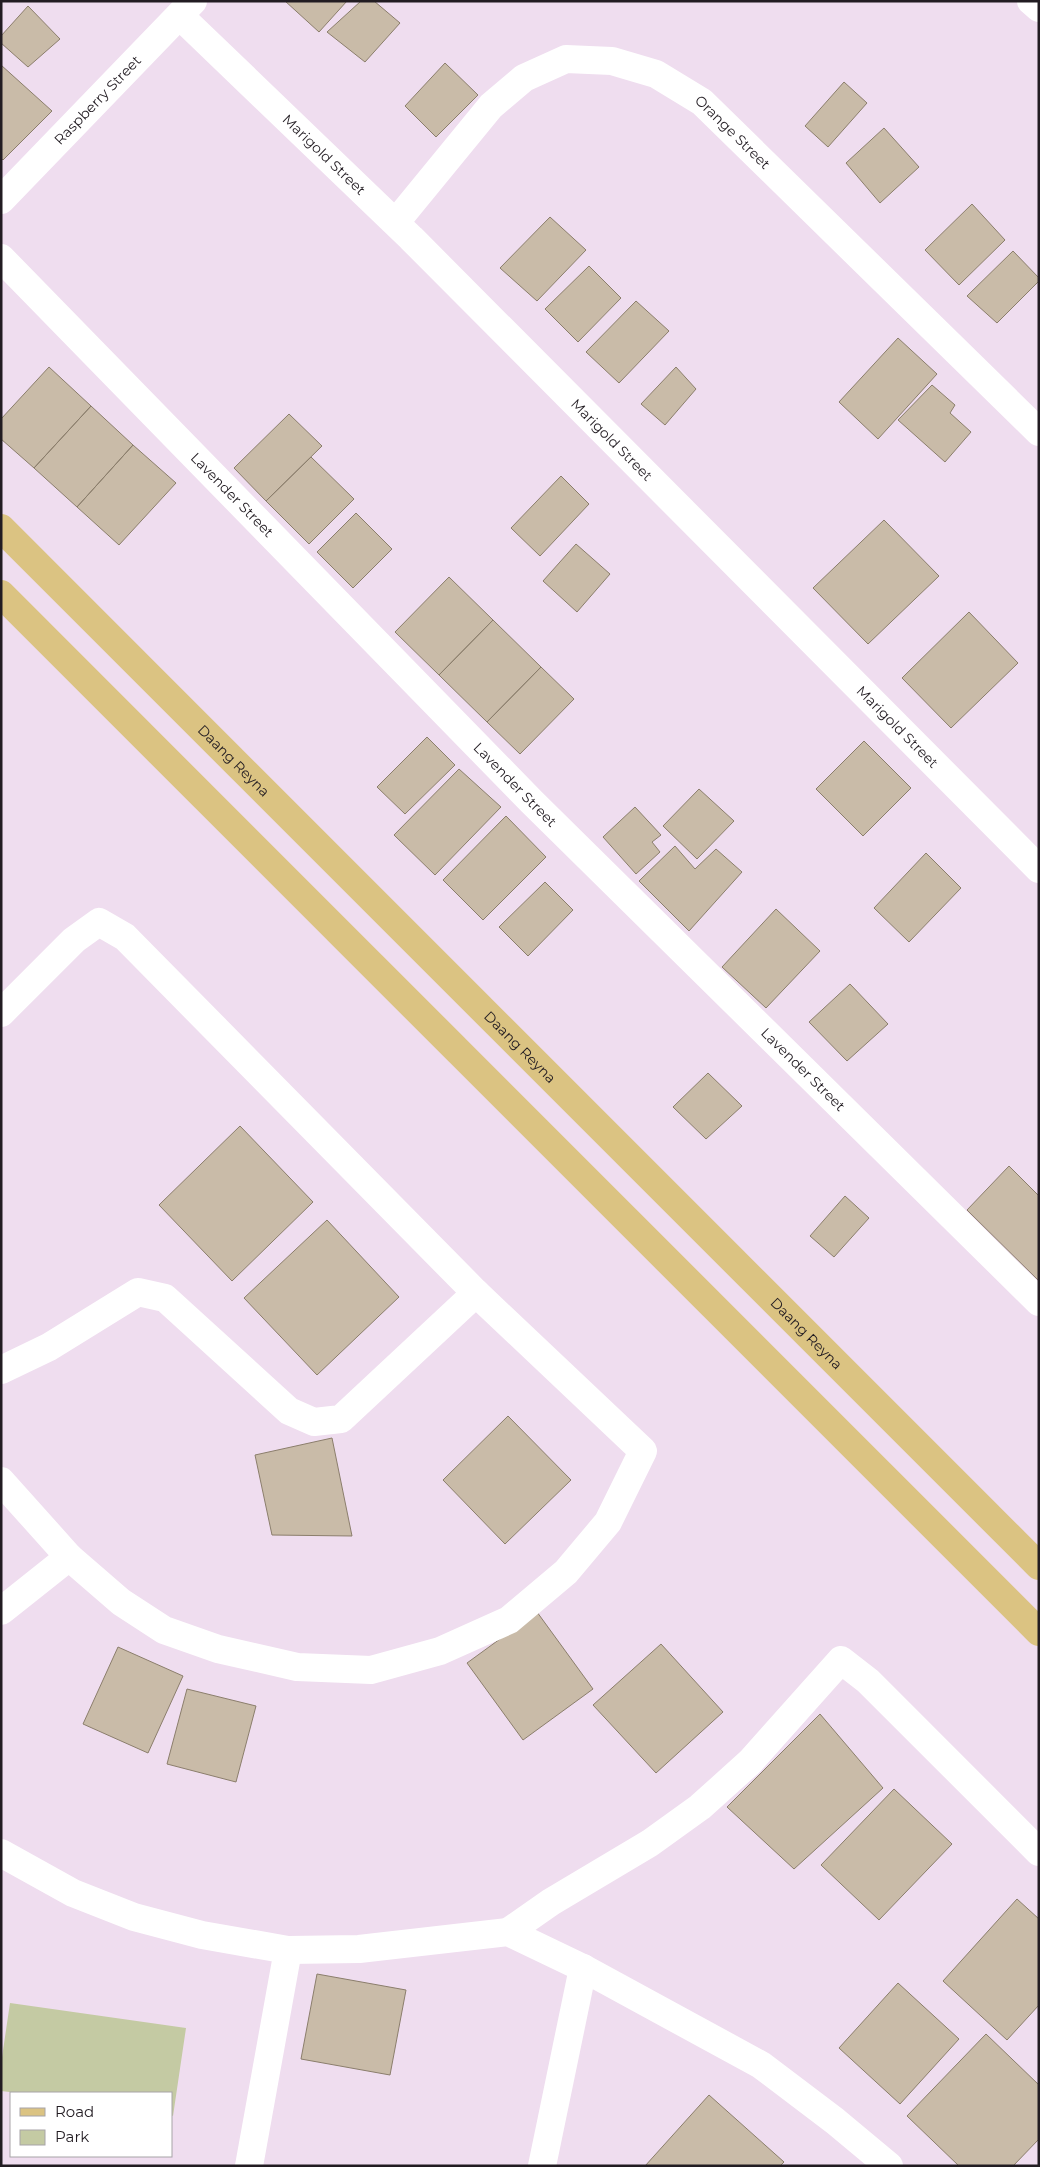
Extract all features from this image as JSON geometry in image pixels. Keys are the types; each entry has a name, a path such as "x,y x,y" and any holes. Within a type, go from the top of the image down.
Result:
{"main road":[{"name":"Daang Reyna","path":"1,528 1039,1566"},
{"path":"1,594 1039,1632"}],"street":[{"path":"1031,1 1039,8"},
{"name":"Raspberry Street","path":"1,200 187,8"},
{"name":"Marigold Street","path":"187,8 396,222 1039,869"},
{"name":"Orange Street","path":"396,222 491,106 524,78 566,59 612,61 656,74 702,102 1039,432"},
{"name":"Lavender Street","path":"1,258 532,802 1039,1302"},
{"path":"1,1012 74,940 99,922 125,937 476,1293 643,1451 608,1522 566,1572 509,1620 440,1651 371,1670 297,1668 218,1649 164,1630 121,1602 69,1557 1,1480"},
{"path":"1,1370 49,1347 138,1292 165,1298 289,1412 314,1422 341,1419 476,1293"},
{"path":"1,1611 69,1557"},
{"path":"1,1853 73,1893 134,1917 202,1935 288,1950 359,1949 508,1932 551,1902 650,1843 700,1807 750,1762 841,1660 868,1681 1039,1852"},
{"path":"508,1932 583,1968 760,2065 835,2121 889,2166"},
{"path":"249,2166 288,1950"},
{"path":"542,2166 583,1968"}],"green space":[{"path":"10,2003 186,2028 173,2116 172,2092 1,2091 1,2064"}],"building":[{"path":"285,1 347,1 319,32"},
{"path":"361,1 374,1 400,23 365,62 327,32"},
{"path":"28,6 60,39 28,67 1,43 1,36"},
{"path":"445,63 478,95 436,137 405,106"},
{"path":"1,65 52,111 3,160 1,158"},
{"path":"844,82 867,103 828,147 805,126"},
{"path":"884,128 919,167 880,203 846,163"},
{"path":"972,204 1005,240 959,285 925,250"},
{"path":"550,217 586,250 537,301 500,268"},
{"path":"1013,251 1039,278 1039,281 997,323 967,296"},
{"path":"589,266 621,298 578,342 545,309"},
{"path":"636,301 669,331 619,383 586,352"},
{"path":"898,338 937,374 878,439 839,402"},
{"path":"49,367 91,406 34,468 1,439 1,419"},
{"path":"676,367 696,389 665,425 641,404"},
{"path":"932,385 955,405 950,413 971,432 945,462 898,420"},
{"path":"91,406 133,445 77,507 34,468"},
{"path":"289,414 322,446 266,501 234,468"},
{"path":"133,445 176,483 119,545 77,507"},
{"path":"311,457 354,499 309,544 266,501"},
{"path":"561,476 589,504 540,556 511,528"},
{"path":"356,513 392,549 353,588 317,552"},
{"path":"884,520 939,576 868,644 813,588"},
{"path":"576,544 610,574 577,612 543,581"},
{"path":"449,577 493,620 439,675 395,632"},
{"path":"969,612 1018,663 951,728 902,678"},
{"path":"493,620 541,667 487,722 439,675"},
{"path":"541,667 574,699 520,754 487,722"},
{"path":"427,737 455,765 405,814 377,787"},
{"path":"864,741 911,788 863,836 816,789"},
{"path":"459,769 501,807 435,875 394,835"},
{"path":"699,789 734,821 697,859 663,826"},
{"path":"635,807 661,835 652,842 660,852 636,874 603,837"},
{"path":"506,816 546,857 483,920 443,880"},
{"path":"675,846 695,869 716,849 742,872 689,931 639,881"},
{"path":"926,853 961,888 909,942 874,908"},
{"path":"545,882 573,910 528,956 499,927"},
{"path":"776,909 820,951 766,1008 722,967"},
{"path":"850,984 888,1024 847,1061 809,1022"},
{"path":"708,1073 742,1106 706,1139 673,1107"},
{"path":"240,1126 313,1202 232,1281 159,1205"},
{"path":"1009,1166 1039,1196 1039,1281 967,1210"},
{"path":"845,1196 869,1218 834,1257 810,1236"},
{"path":"327,1220 399,1297 317,1375 244,1298"},
{"path":"508,1416 571,1480 505,1544 443,1480"},
{"path":"332,1438 352,1536 272,1535 255,1455"},
{"path":"537,1612 593,1689 523,1740 467,1663"},
{"path":"661,1644 723,1712 656,1773 593,1705"},
{"path":"118,1647 183,1676 148,1753 83,1724"},
{"path":"187,1689 256,1706 236,1782 167,1764"},
{"path":"820,1714 883,1788 794,1869 727,1807"},
{"path":"894,1789 952,1844 879,1920 821,1865"},
{"path":"1017,1899 1039,1919 1039,2005 1007,2040 943,1981"},
{"path":"317,1974 406,1990 390,2075 301,2059"},
{"path":"898,1983 959,2039 900,2104 839,2048"},
{"path":"986,2034 1039,2085 1039,2139 1013,2166 959,2166 907,2116"},
{"path":"709,2095 784,2162 780,2166 645,2166"}]}
